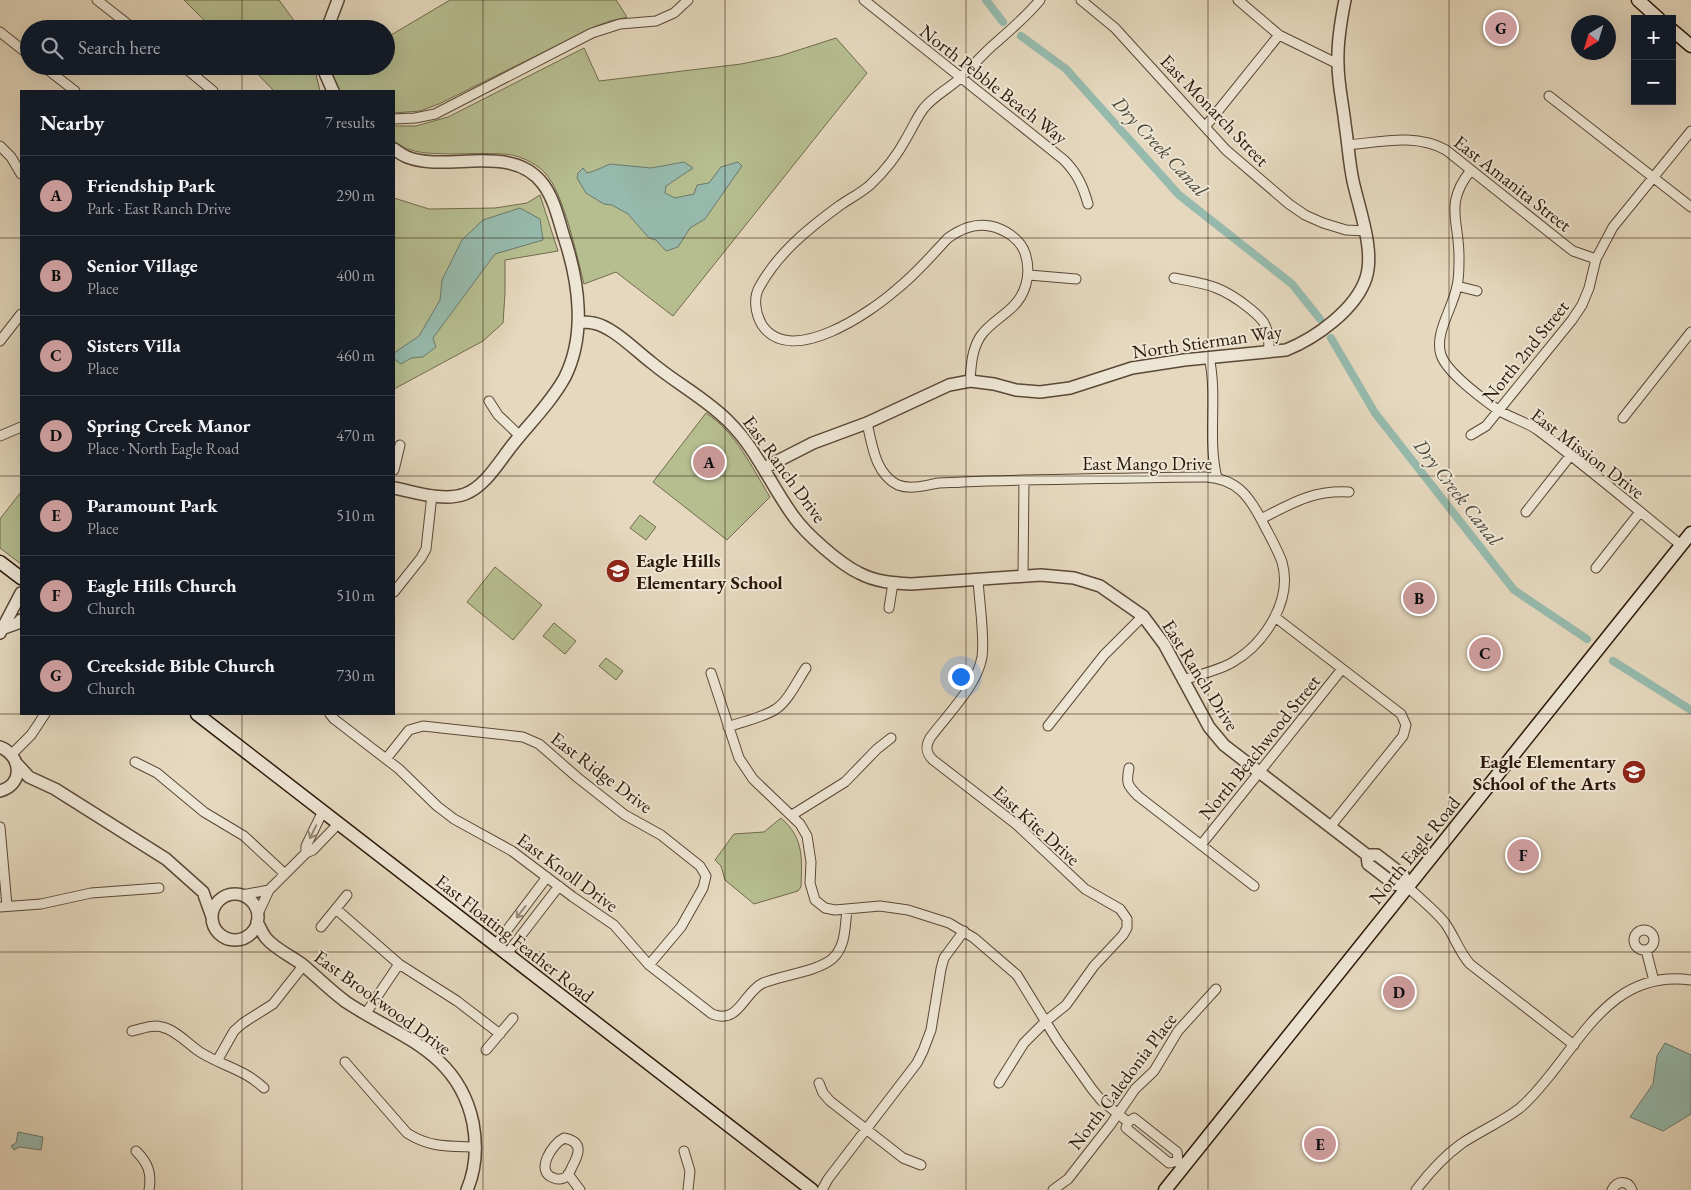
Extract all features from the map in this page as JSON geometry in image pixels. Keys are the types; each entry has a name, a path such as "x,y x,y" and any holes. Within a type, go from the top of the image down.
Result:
{"main road":[{"path":"1638,0 1655,15"},
{"path":"1676,33 1691,46"},
{"name":"North Eagle Road","path":"1165,1190 1181,1164 1408,887 1691,533"},
{"path":"0,562 20,577"},
{"name":"East Floating Feather Road","path":"198,715 812,1190"}],"street":[{"path":"97,0 123,20"},
{"path":"330,20 338,0"},
{"path":"395,119 415,118 435,114 592,33 620,24 656,20 674,13 688,0"},
{"name":"North Pebble Beach Way","path":"864,0 1064,160 1075,172 1084,188 1088,204"},
{"path":"970,381 974,349 981,336 990,325 1018,302 1029,275 1023,246 1013,236 998,228 981,225 967,227 952,235 897,289 874,308 841,327 811,339 795,342 780,339 769,332 758,315 755,297 759,287 785,252 805,232 870,185 897,155 925,107 1009,33 1040,0"},
{"name":"East Monarch Street","path":"1081,0 1115,28 1233,157 1290,204 1305,215 1323,223 1346,230 1366,231"},
{"path":"1238,0 1279,35 1338,64"},
{"name":"North Stierman Way","path":"764,468 813,443 867,423 949,385 970,381 994,384 1016,390 1040,392 1070,388 1132,368 1209,357 1286,350 1298,345 1328,325 1352,303 1366,278 1368,264 1366,231 1353,180 1338,64 1341,17 1345,0"},
{"path":"0,32 20,48"},
{"path":"1205,127 1279,35"},
{"path":"55,75 74,90"},
{"path":"194,75 212,90"},
{"path":"326,75 333,90"},
{"path":"1549,96 1691,207"},
{"name":"North 2nd Street","path":"1471,435 1486,426 1572,320 1582,305 1589,288 1596,259 1613,227 1691,131"},
{"name":"East Amanita Street","path":"1348,145 1403,140 1426,141 1446,150 1573,251 1596,259"},
{"path":"0,146 11,157 20,172"},
{"path":"395,150 407,157 428,161 502,162 517,165 532,173 543,183 552,199 575,276 578,322 572,360 564,378 484,481 475,489 463,494 432,496 395,488"},
{"name":"East Mission Drive","path":"1471,170 1461,182 1455,199 1454,220 1459,258 1457,286 1439,342 1446,366 1499,410 1537,429 1681,545"},
{"path":"1029,275 1076,279"},
{"path":"1174,278 1207,284 1234,296 1258,315 1265,324 1270,352"},
{"path":"1457,286 1477,291"},
{"path":"0,341 20,315"},
{"name":"East Ranch Drive","path":"578,322 593,322 607,328 657,368 710,404 731,423 764,468 793,516 815,540 858,573 875,580 893,584 1041,576 1074,578 1100,586 1144,616 1164,644 1209,727 1224,745 1367,855 1368,864 1394,884 1408,887"},
{"path":"1623,418 1691,332"},
{"path":"1209,357 1213,374 1213,462 1217,478"},
{"path":"489,401 498,415 520,436"},
{"name":"East Mango Drive","path":"867,423 876,460 882,472 889,480 908,487 941,483 1024,480 1217,478 1235,486 1246,494 1277,549 1282,564 1284,591 1275,617 1252,647 1232,662 1183,680"},
{"path":"0,436 20,427"},
{"path":"395,466 400,445"},
{"path":"1526,512 1570,456"},
{"path":"1023,576 1024,480"},
{"path":"1261,519 1304,497 1332,491 1349,492"},
{"path":"395,591 426,549 432,496"},
{"path":"1596,568 1640,512"},
{"name":"East Kite Drive","path":"978,579 982,650 979,667 960,698 930,738 926,748 928,753 933,760 1017,825 1086,889 1123,912 1127,922 1123,934 1094,966 1066,1005 1046,1021"},
{"path":"889,608 893,584"},
{"path":"2,630 20,595"},
{"path":"1048,726 1104,655 1144,616"},
{"path":"1275,617 1401,714 1406,725 1403,736 1330,827"},
{"path":"2,630 20,621"},
{"path":"728,726 768,713 777,708 785,700 806,668"},
{"name":"North Beachwood Street","path":"1201,845 1342,668"},
{"path":"712,673 735,748 745,769 760,786 792,815 807,836 811,862 810,883 815,900 825,908 835,910 880,906 908,910 949,923 974,938 1017,975 1057,1040 1092,1089 1101,1100 1128,1122"},
{"path":"7,751 31,735 44,715"},
{"name":"East Knoll Drive","path":"331,715 399,769 436,806 467,826 512,850 547,878 614,925 649,965 712,1014 725,1017 735,1012 750,994 763,984 822,965 832,959 844,940 846,909"},
{"name":"East Ridge Drive","path":"386,759 409,730 423,726 522,737 539,744 578,778 626,815 661,835 700,866 706,876 703,888 681,927 649,965"},
{"path":"792,815 845,782 876,749 891,738"},
{"path":"7,751 29,777 55,789 166,859 203,892 214,927 224,938 267,940"},
{"path":"5,788 15,779 18,772 7,751"},
{"path":"135,762 157,773 204,812 244,836 286,874"},
{"path":"1129,768 1128,786 1138,796 1254,886"},
{"path":"5,788 43,783"},
{"path":"306,853 306,846 323,811"},
{"path":"245,938 253,931 269,890 306,853 313,850 339,823"},
{"path":"0,827 4,907 41,904 92,893 159,888"},
{"path":"495,946 547,878"},
{"path":"506,955 559,886"},
{"path":"1408,887 1444,921 1463,956 1470,964 1574,1045"},
{"path":"203,892 242,895 269,890"},
{"path":"212,917 216,903 229,895"},
{"path":"242,895 252,902 257,919"},
{"path":"321,927 347,895"},
{"path":"336,909 399,964 457,1001 500,1034"},
{"name":"East Brookwood Drive","path":"257,919 267,940 303,966 346,1002 404,1035 428,1052 449,1072 461,1090 471,1113 476,1146 473,1171 468,1190"},
{"path":"822,1190 828,1179 924,1051 931,1030 944,958 964,931"},
{"path":"1646,950 1654,981"},
{"path":"366,1013 399,964"},
{"path":"217,1061 234,1031 273,1004 303,966"},
{"path":"1416,1190 1440,1162 1461,1144 1500,1122 1520,1108 1535,1094 1598,1014 1612,1001 1632,989 1654,981 1691,980"},
{"name":"North Caledonia Place","path":"1053,1190 1068,1179 1135,1089 1154,1071 1178,1031 1216,989"},
{"path":"486,1050 512,1018"},
{"path":"999,1083 1024,1043 1046,1021"},
{"path":"132,1032 152,1026 163,1027 217,1061 248,1074 264,1088"},
{"path":"345,1062 407,1133 416,1139 438,1146 476,1146"},
{"path":"818,1083 830,1101 866,1130 903,1158 921,1165"},
{"path":"1134,1118 1177,1152 1181,1164 1169,1163 1126,1128 1128,1122 1134,1118"},
{"path":"564,1138 577,1144 579,1150 578,1156 568,1174 560,1179 553,1178 548,1175 545,1168 555,1145 564,1138"},
{"path":"136,1151 144,1159 149,1169 151,1180 149,1190"},
{"path":"684,1151 690,1171 688,1190"},
{"path":"568,1174 580,1190"},
{"path":"1612,1190 1616,1184 1622,1182 1628,1184 1632,1190"}],"green space":[{"path":"184,0 279,0 293,20 204,20"},
{"path":"450,0 616,0 627,17 594,27 439,104 420,111 395,113 395,90 338,90 333,75 395,75 395,33"},
{"path":"836,38 867,73 673,316 616,272 584,284 569,226 558,195 552,182 535,165 510,155 421,152 408,149 395,142 395,126 416,126 448,117 584,48 599,81 741,64 780,56"},
{"path":"259,75 316,75 320,90 273,90"},
{"path":"540,195 558,251 505,260 503,323 483,341 395,388 395,198 429,209 495,208 527,203"},
{"path":"706,413 717,421 735,440 770,497 727,540 653,482"},
{"path":"20,493 20,563 0,548 0,519"},
{"path":"640,515 656,527 646,540 630,528"},
{"path":"495,567 542,605 513,640 467,602"},
{"path":"554,623 576,641 565,654 543,636"},
{"path":"606,658 623,671 616,680 599,666"},
{"path":"781,818 789,826 798,841 802,867 801,887 798,891 754,904 725,880 721,866 715,860 734,834 764,832"}],"water":[{"path":"684,162 693,168 666,186 665,193 675,198 694,194 697,185 709,183 721,167 738,162 742,166 705,219 690,228 678,247 666,251 656,240 649,238 628,214 612,205 604,204 586,193 577,178 578,173 583,168 587,173 610,164 651,168"},
{"path":"520,208 540,219 543,240 495,254 433,338 436,347 423,357 411,358 401,364 395,360 395,352 419,336 440,300 442,280 462,240 483,220"},
{"path":"1665,1043 1691,1055 1691,1114 1663,1131 1630,1117 1653,1084 1657,1056"},
{"path":"18,1132 43,1137 41,1150 19,1147 14,1150 11,1146 16,1143"}],"waterway":[{"name":"Dry Creek Canal","path":"986,0 1003,22"},
{"name":"Dry Creek Canal","path":"1021,36 1066,69 1179,195 1292,284 1320,319"},
{"name":"Dry Creek Canal","path":"1331,338 1375,413 1514,590 1587,639"},
{"name":"Dry Creek Canal","path":"1613,661 1691,710"}],"place":[{"name":"Creekside Bible Church","path":"1501,28"},
{"name":"Friendship Park","path":"709,462"},
{"name":"Eagle Hills Elementary School","path":"618,571"},
{"name":"Senior Village","path":"1419,598"},
{"name":"Sisters Villa","path":"1485,653"},
{"name":"Eagle Elementary School of the Arts","path":"1634,772"},
{"name":"Eagle Hills Church","path":"1523,855"},
{"name":"Spring Creek Manor","path":"1399,992"},
{"name":"Paramount Park","path":"1320,1144"}]}
